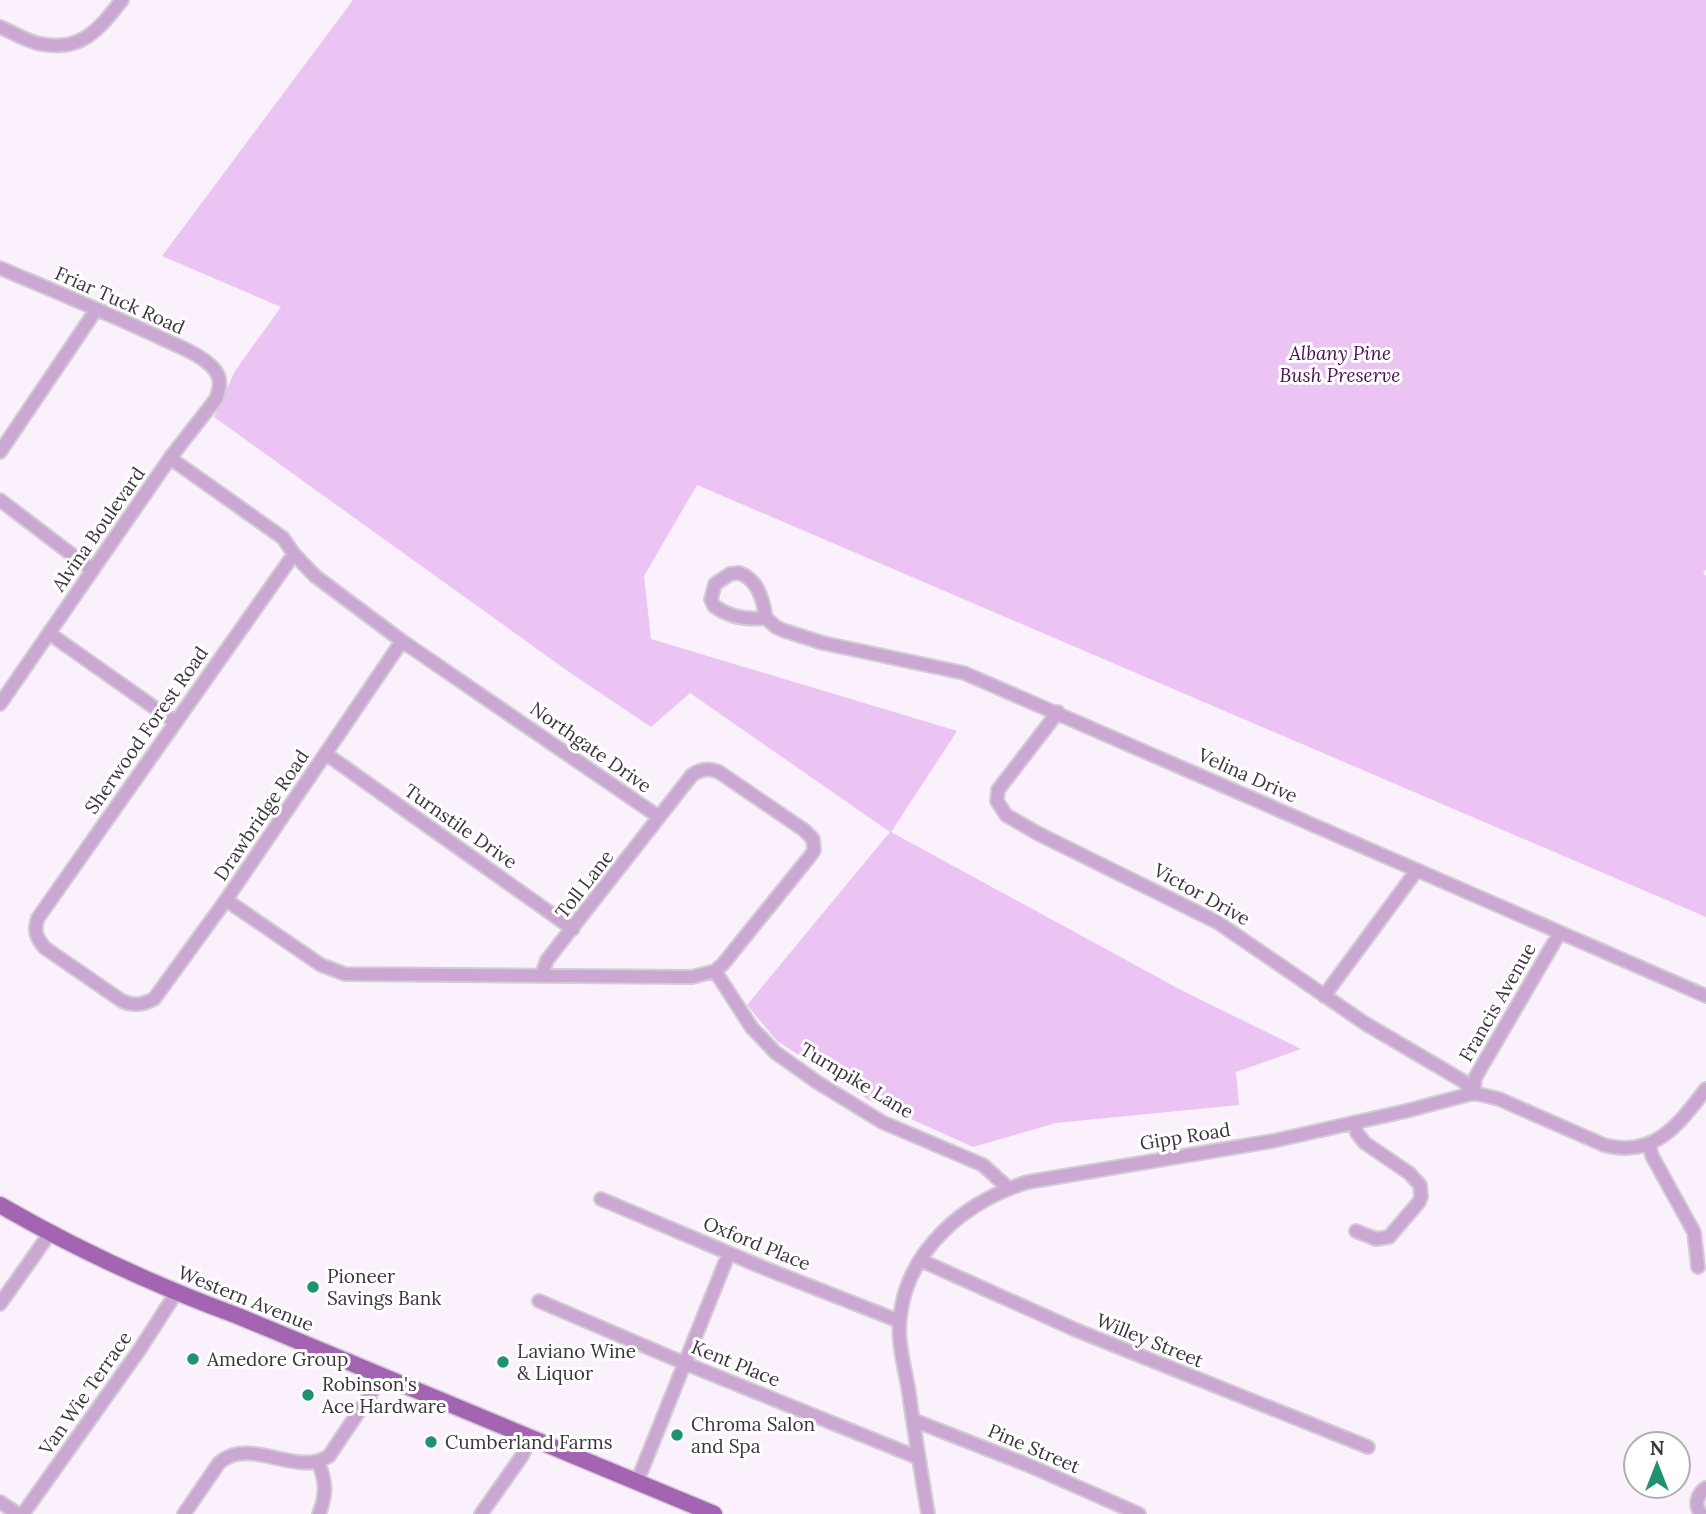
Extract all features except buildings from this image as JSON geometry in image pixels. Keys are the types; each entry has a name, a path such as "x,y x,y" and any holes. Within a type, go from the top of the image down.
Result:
{"main road":[{"name":"Western Avenue","path":"0,1205 50,1233 176,1293 714,1514"}],"street":[{"path":"0,27 40,44 76,44 100,29 122,0"},
{"name":"Friar Tuck Road","path":"0,268 190,352 214,368 219,376"},
{"path":"0,452 96,310"},
{"name":"Alvina Boulevard","path":"0,704 170,458 216,399 220,388 219,376"},
{"name":"Northgate Drive","path":"170,458 283,538 294,554 316,576 402,641 659,817 692,775 712,769 804,830 813,839 814,850 753,928 715,971"},
{"path":"0,500 92,570"},
{"name":"Sherwood Forest Road","path":"144,1004 134,1005 122,1001 45,948 37,939 35,930 38,918 294,554"},
{"name":"Velina Drive","path":"766,618 749,620 720,611 711,599 715,584 730,574 747,576 757,589 766,618 785,631 823,643 964,673 1706,996"},
{"path":"50,634 175,722"},
{"name":"Drawbridge Road","path":"144,1004 154,999 226,900 402,641"},
{"name":"Victor Drive","path":"1058,712 998,790 997,801 1001,811 1037,833 1217,922 1366,1024 1463,1081 1474,1093"},
{"name":"Turnstile Drive","path":"326,754 573,929"},
{"name":"Toll Lane","path":"542,974 547,960 659,817"},
{"path":"1324,996 1417,870"},
{"path":"226,900 321,965 345,974 542,974 675,978 705,975 715,971"},
{"name":"Francis Avenue","path":"1474,1093 1475,1078 1559,934"},
{"name":"Turnpike Lane","path":"715,971 752,1028 776,1054 882,1122 984,1165 1008,1188"},
{"path":"1474,1093 1499,1099 1604,1145 1626,1148 1649,1144 1669,1132 1706,1089"},
{"name":"Gipp Road","path":"928,1514 899,1321 906,1291 920,1260 936,1238 958,1217 974,1205 1008,1188 1059,1175 1231,1149 1474,1093"},
{"path":"1354,1122 1360,1138 1416,1179 1422,1192 1419,1202 1389,1237 1376,1238 1356,1231"},
{"path":"1649,1144 1652,1156 1695,1232 1698,1267"},
{"name":"Oxford Place","path":"601,1199 899,1321"},
{"path":"0,1304 50,1233"},
{"path":"637,1482 729,1253"},
{"name":"Willey Street","path":"920,1260 1076,1330 1368,1447"},
{"name":"Van Wie Terrace","path":"23,1514 145,1342 176,1293"},
{"name":"Kent Place","path":"539,1301 919,1458"},
{"path":"184,1514 226,1456 250,1453 297,1462 318,1462 334,1450 380,1375"},
{"name":"Pine Street","path":"913,1420 1028,1465 1139,1514"},
{"path":"481,1514 522,1456 530,1438"},
{"path":"318,1462 326,1489 319,1514"},
{"path":"1701,1514 1696,1503 1699,1494 1706,1488"},
{"path":"0,1502 18,1514"}],"green space":[{"name":"Albany Pine Bush Preserve","path":"353,0 1706,0 1706,569 1703,573 1706,576 1706,917 697,485 644,576 651,639 957,731 891,832 1181,990 1301,1049 1236,1072 1239,1105 1056,1123 973,1147 869,1100 777,1041 747,1005 890,832 690,693 651,727 569,672 214,417 235,371 281,307 162,256"}],"place":[{"name":"Pioneer Savings Bank","path":"313,1287"},
{"name":"Amedore Group","path":"193,1359"},
{"name":"Laviano Wine & Liquor","path":"503,1362"},
{"name":"Robinson's Ace Hardware","path":"308,1395"},
{"name":"Chroma Salon and Spa","path":"677,1435"},
{"name":"Cumberland Farms","path":"431,1442"}]}
